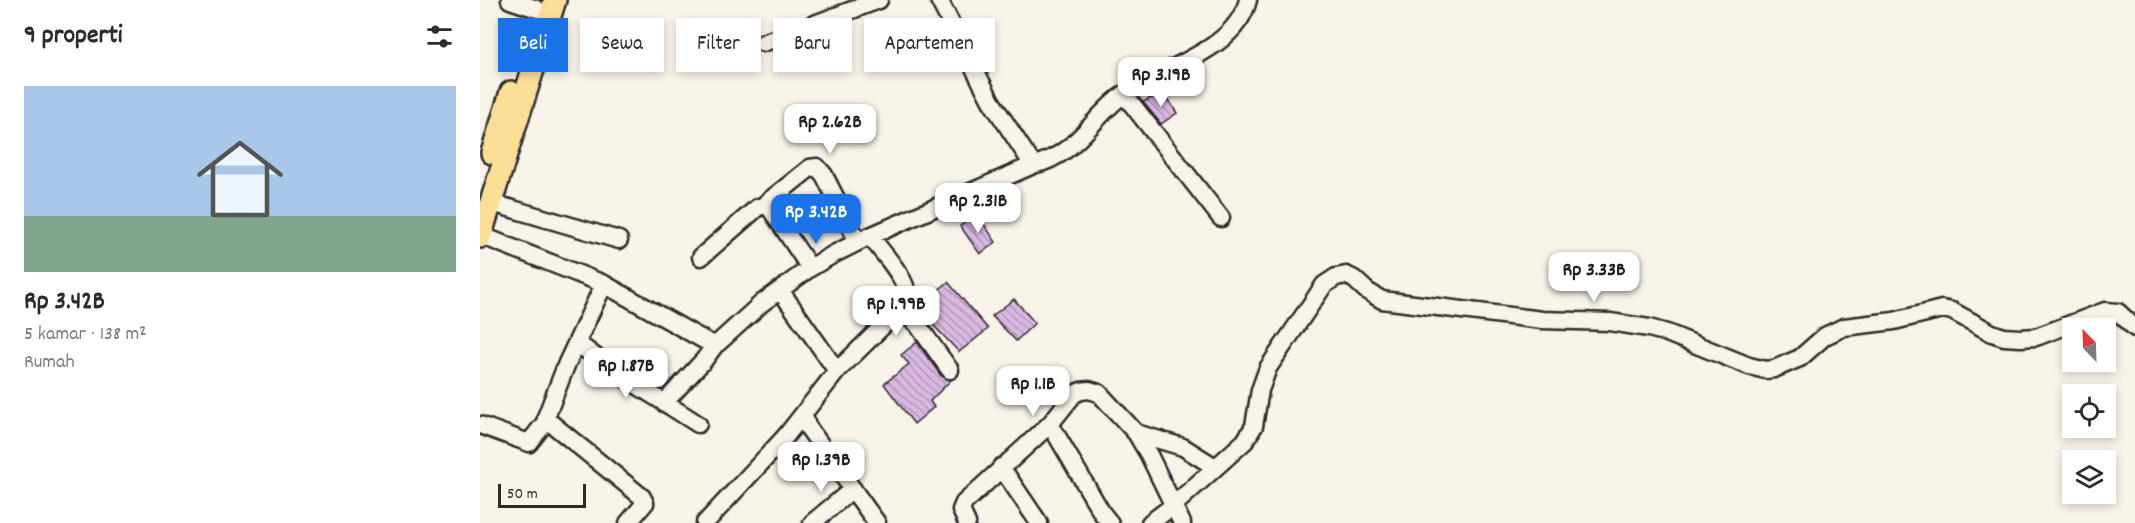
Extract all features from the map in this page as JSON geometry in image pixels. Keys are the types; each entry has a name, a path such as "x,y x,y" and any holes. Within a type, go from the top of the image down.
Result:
{"main road":[{"path":"480,236 486,199 544,3"}],"street":[{"path":"510,0 544,3"},
{"path":"763,43 879,0"},
{"path":"939,0 991,101 1033,165"},
{"path":"664,403 715,345 810,268 864,239 1033,165 1060,156 1107,108 1125,94 1203,52 1223,37 1241,18 1248,0"},
{"path":"1125,94 1221,218"},
{"path":"701,257 758,207 765,204 810,168 817,167 864,239 896,270 907,289 908,298 900,313 879,329 837,371 807,407 804,415 705,523"},
{"path":"486,199 619,240"},
{"path":"765,204 768,205 810,268"},
{"path":"480,236 603,284 715,345"},
{"path":"1150,523 1174,505 1245,441 1254,426 1260,390 1268,368 1324,285 1342,276 1354,279 1373,296 1385,301 1542,320 1610,322 1649,328 1749,366 1766,370 1800,358 1825,336 1844,327 1894,321 1942,309 1952,311 2004,337 2036,337 2105,311 2118,312 2135,328"},
{"path":"480,425 528,443 547,420 547,411 603,284"},
{"path":"780,290 837,371"},
{"path":"900,313 904,313 917,324 950,370"},
{"path":"577,342 613,370 698,424"},
{"path":"967,523 961,510 962,506 1001,467 1050,424 1074,394 1081,390 1099,393 1136,433 1182,523"},
{"path":"804,415 807,426 877,523"},
{"path":"547,420 642,497 645,503 628,523"},
{"path":"1050,424 1110,523"},
{"path":"1136,433 1184,447 1215,467"},
{"path":"1001,467 1039,523"},
{"path":"812,523 853,489"}],"building":[{"path":"1164,92 1177,113 1161,124 1143,102"},
{"path":"977,214 996,242 980,254 960,226"},
{"path":"948,282 988,329 959,352 917,308"},
{"path":"1014,299 1035,323 1016,341 992,316"},
{"path":"917,342 941,376 951,380 930,401 934,407 914,424 884,384 909,364 901,355"}]}
